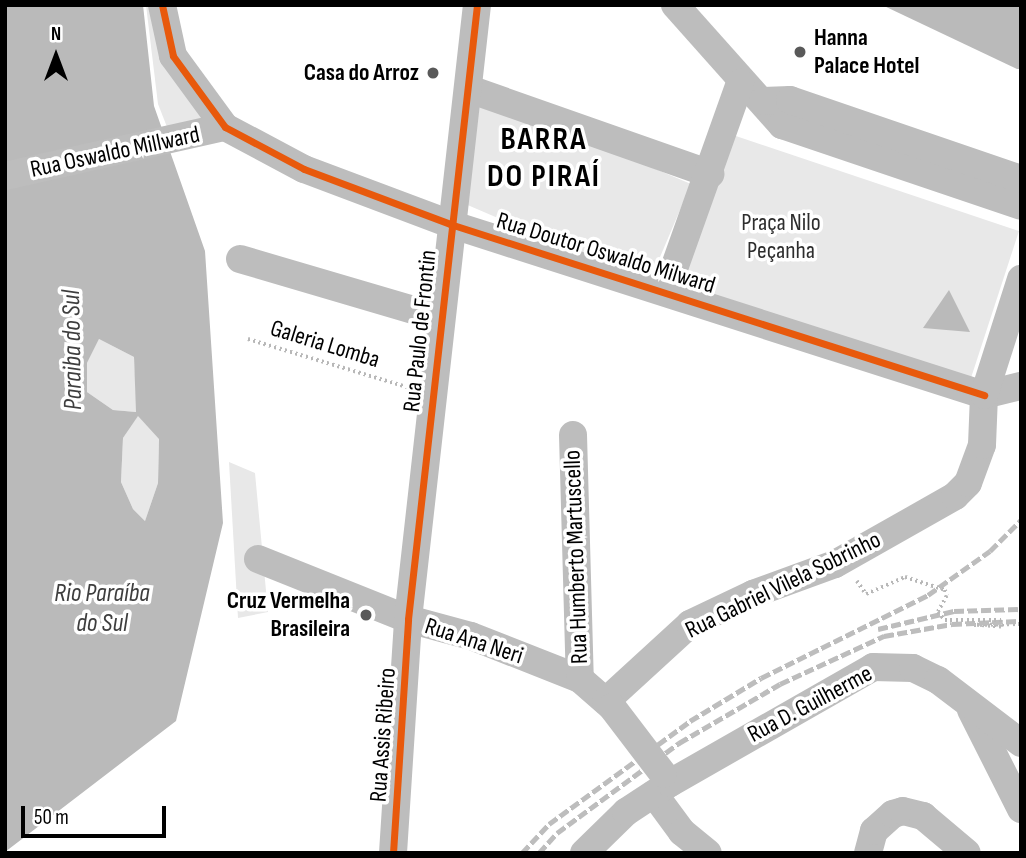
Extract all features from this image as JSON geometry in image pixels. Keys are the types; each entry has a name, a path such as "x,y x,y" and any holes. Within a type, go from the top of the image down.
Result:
{"street":[{"path":"162,5 173,56 218,128"},
{"name":"Rua Paulo de Frontin","path":"408,619 450,225 469,89 477,5"},
{"path":"675,5 740,83 763,101 782,125 1021,206"},
{"path":"666,291 710,174 740,83"},
{"path":"469,89 710,174"},
{"path":"763,101 790,100 1021,179"},
{"name":"Rua Oswaldo MiIlward","path":"5,176 218,128"},
{"name":"Rua Doutor Oswaldo Milward","path":"218,128 304,169 450,225 666,291 984,395"},
{"path":"240,259 441,318"},
{"name":"Rua Gabriel Vilela Sobrinho","path":"609,704 690,624 752,594 835,564 955,496 976,468 984,395 1021,279"},
{"path":"984,395 1021,386"},
{"name":"Rua Humberto Martuscello","path":"573,435 580,679"},
{"name":"Rua Ana Neri","path":"258,559 408,619 471,636 580,679 609,704 663,784 682,832 708,853"},
{"name":"Rua Assis Ribeiro","path":"393,853 408,619"},
{"name":"Rua D. Guilherme","path":"584,853 626,812 663,784 873,667 913,668 938,680 1021,743"},
{"path":"968,704 1021,809"},
{"path":"869,853 874,831 893,814 903,811 923,817 967,853"}],"path":[{"path":"857,581 866,594 905,577 945,590 947,596 938,612 945,620 1001,620 1001,627 974,625 1021,624"}],"green space":[{"path":"146,5 155,5 211,120 169,132 158,104"},
{"path":"471,91 691,184 649,283 456,200"},
{"name":"Praça Nilo Peçanha","path":"733,135 1019,231 969,384 671,286"},
{"path":"99,339 134,357 137,412 113,410 87,392 87,363"},
{"path":"138,415 159,438 158,483 145,521 133,509 121,482 123,438"},
{"path":"229,462 255,473 268,612 238,618"}],"water":[{"name":"Rio Paraíba do Sul","path":"5,5 143,5 154,106 205,251 223,523 176,721 5,852","holes":["99,339 134,357 136,412 113,410 87,392 87,363","138,416 159,439 158,483 145,521 133,509 121,482 123,438"]},
{"path":"882,5 1021,5 1021,69 1017,69"},
{"path":"949,290 970,332 923,328"}],"railway":[{"path":"522,853 549,824 690,721 761,678 928,595 990,551 1021,520"},
{"path":"878,629 954,611 1021,609"},
{"path":"539,853 557,833 679,743 780,684 884,636 952,624 1021,621"}],"cycle path":[{"path":"162,5 173,56 225,127 304,169 450,224 984,395"},
{"path":"393,853 408,619 477,5"}],"place":[{"name":"Hanna Palace Hotel","path":"800,52"},
{"name":"Casa do Arroz","path":"433,73"},
{"name":"Cruz Vermelha Brasileira","path":"366,615"}],"district":[{"name":"BARRA DO PIRAÍ","path":"544,160"}],"water label":[{"name":"Paraiba do Sul","path":"73,350"}]}
